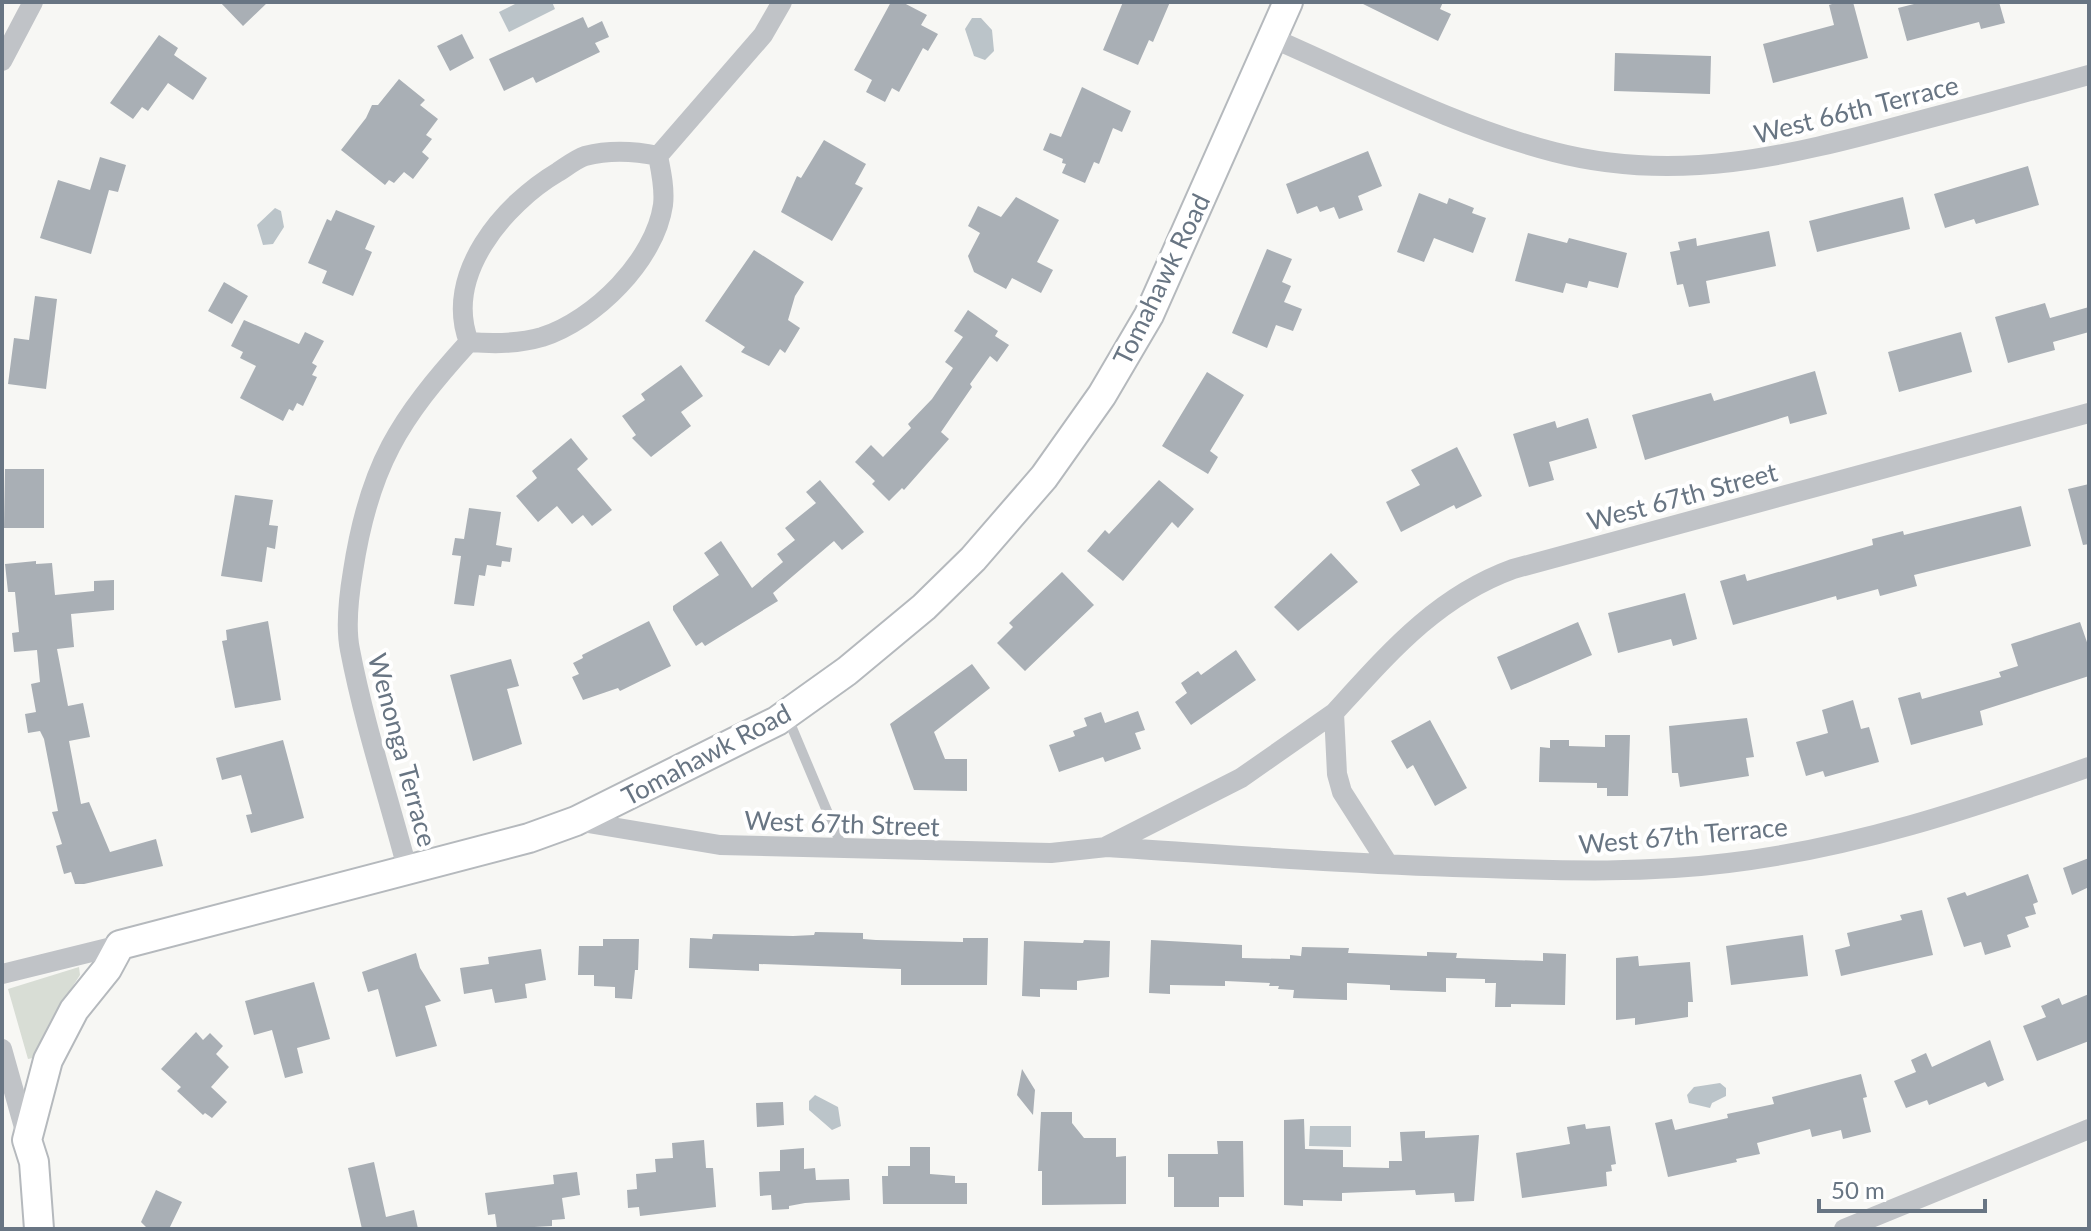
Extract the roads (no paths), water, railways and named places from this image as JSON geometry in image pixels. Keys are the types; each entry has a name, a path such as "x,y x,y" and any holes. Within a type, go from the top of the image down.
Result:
{"street":[{"path":"2,61 33,2"},
{"path":"658,156 630,151 583,157 529,189 489,234 469,272 463,326 469,342 504,345 545,336 587,313 623,279 653,241 663,204 658,156 763,35 782,2"},
{"name":"Tomahawk Road","path":"120,945 529,838 576,821 786,715 847,671 924,607 973,559 1053,465 1102,395 1149,315 1288,2"},
{"name":"West 66th Terrace","path":"1272,38 1511,139 1554,153 1633,164 1725,165 1807,152 2089,75"},
{"name":"Wenonga Terrace","path":"407,868 349,647 350,589 360,522 383,456 420,396 469,342"},
{"name":"West 67th Street","path":"1107,847 1241,778 1334,713 1389,652 1432,612 1489,578 2089,413"},
{"path":"1334,713 1337,774 1342,792 1388,864"},
{"name":"West 67th Terrace","path":"1270,857 1573,871 1728,863 1820,849 1898,831 2089,767"},
{"name":"West 67th Street","path":"576,821 720,845 1051,853 1107,847 1270,857"},
{"path":"2,974 120,945"},
{"path":"27,1140 48,1060 74,1010 107,969 120,945"},
{"path":"2,1049 34,1162 39,1229"},
{"path":"1844,1229 2089,1129"}],"lane":[{"path":"786,715 843,849"}]}
